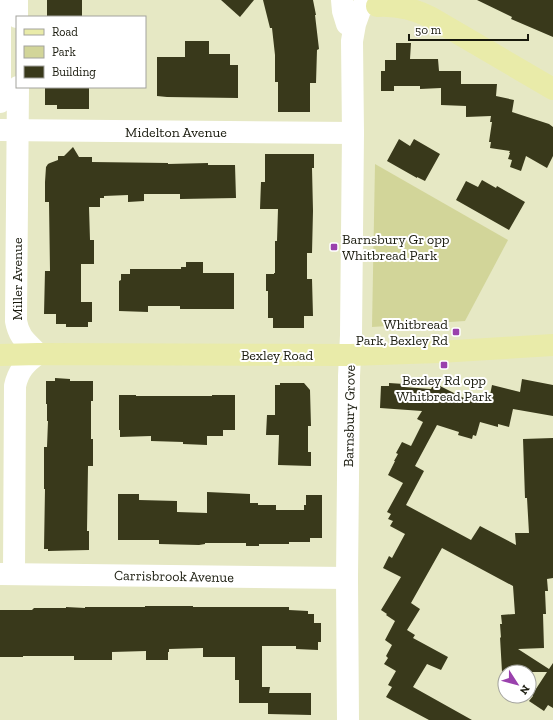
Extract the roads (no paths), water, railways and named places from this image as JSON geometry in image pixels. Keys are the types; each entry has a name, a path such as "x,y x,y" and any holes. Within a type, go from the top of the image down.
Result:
{"main road":[{"path":"408,0 414,3 430,17"},
{"path":"370,2 422,13 553,88"},
{"name":"Bexley Road","path":"0,355 350,355 439,352 553,345"}],"street":[{"path":"0,0 0,102"},
{"path":"17,0 17,16"},
{"path":"342,0 343,11 350,32"},
{"path":"416,0 430,17"},
{"name":"Barnsbury Grove","path":"348,720 347,578 353,133 350,32 355,24 360,10 370,2"},
{"name":"Miller Avenue","path":"18,88 9,130 16,321 20,335 38,354"},
{"name":"Midelton Avenue","path":"9,130 353,133"},
{"path":"5,574 15,386 18,374 27,362 38,354"},
{"path":"0,523 5,574"},
{"name":"Carrisbrook Avenue","path":"5,574 347,578"}],"place":[{"name":"Barnsbury Gr opp Whitbread Park","path":"334,247"},
{"name":"Whitbread Park, Bexley Rd","path":"456,332"},
{"name":"Bexley Rd opp Whitbread Park","path":"444,365"}]}
